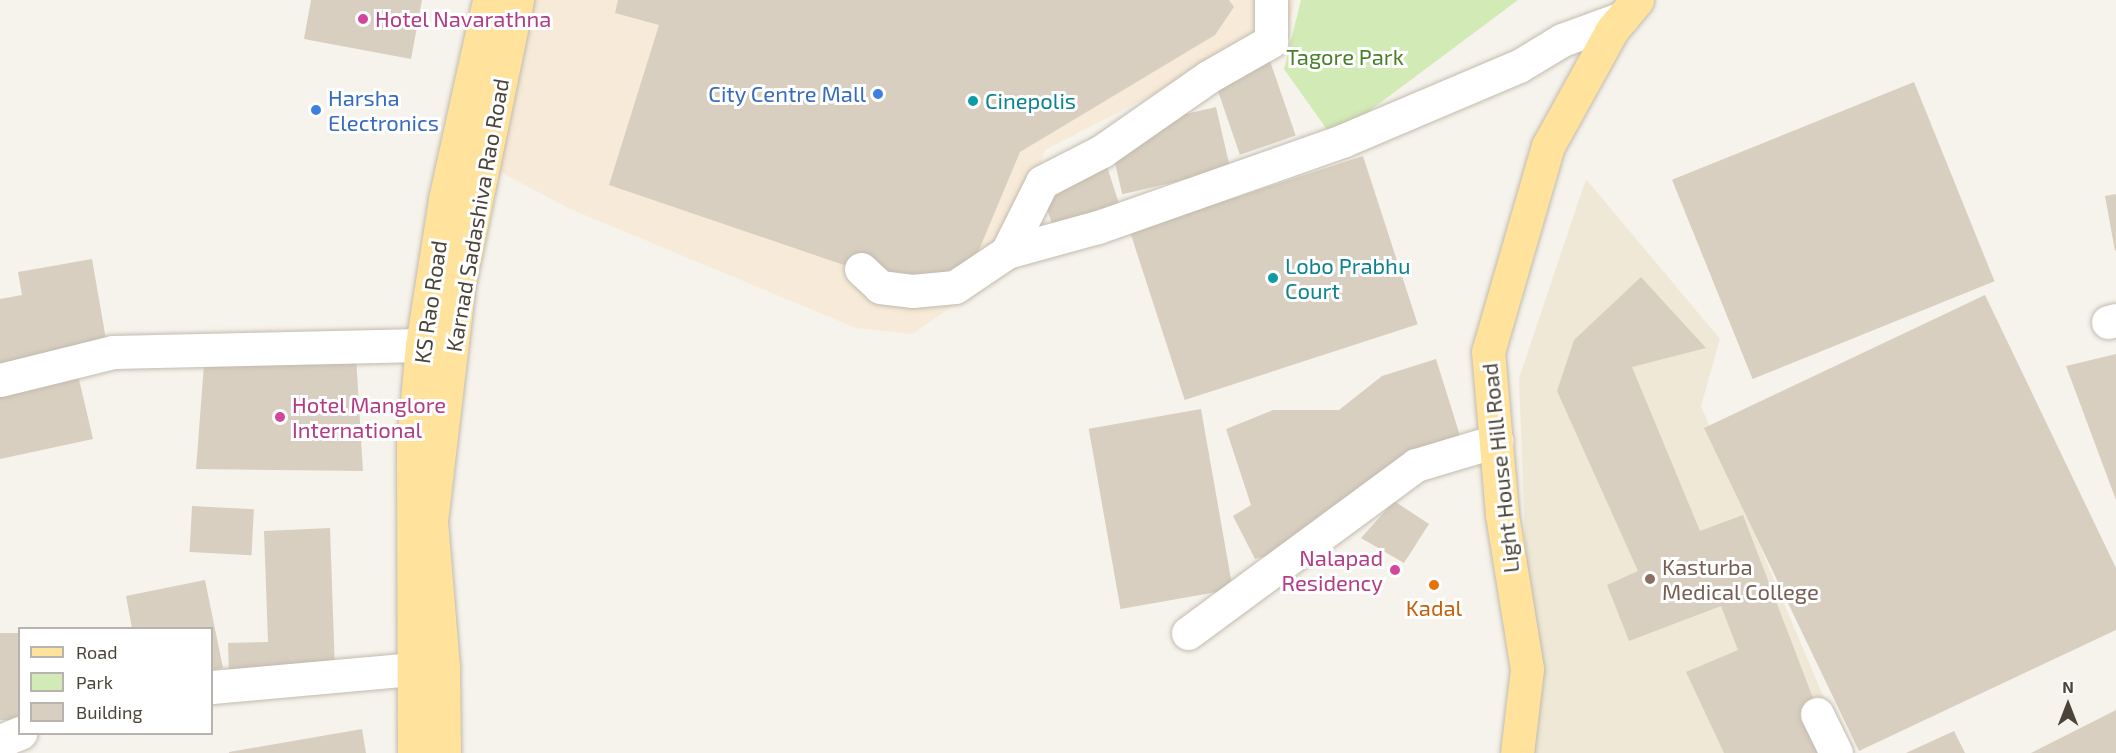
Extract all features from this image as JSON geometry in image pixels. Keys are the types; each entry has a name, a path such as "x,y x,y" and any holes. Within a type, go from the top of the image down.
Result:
{"main road":[{"name":"KS Rao Road","path":"414,753 413,444 422,345 445,199 489,0"},
{"name":"Karnad Sadashiva Rao Road","path":"444,753 443,667 431,520 459,283 517,0"},
{"name":"Light House Hill Road","path":"1517,753 1527,669 1502,514 1488,352 1548,146 1630,9"}],"street":[{"path":"1007,252 1042,182 1102,151 1208,77 1271,41 1271,0"},
{"path":"861,269 880,287 912,291 955,287 1007,252 1098,227 1342,141 1519,66 1562,40 1630,9"},
{"path":"0,380 113,352 422,345"},
{"path":"1188,633 1416,465 1496,441"},
{"path":"213,687 412,669"},
{"path":"1817,714 1836,753"},
{"path":"0,741 18,734"}],"shaded area":[{"name":"City Centre Mall","path":"506,0 1295,0 1283,50 1189,76 1045,150 1009,268 912,334 856,328 568,208 474,158"},
{"name":"Kasturba Medical College","path":"1586,179 1720,339 1701,406 1847,753 1533,753 1519,378"}],"green space":[{"name":"Tagore Park","path":"1301,0 1518,0 1333,138 1284,69"}],"building":[{"name":"Hotel Navarathna","path":"311,0 422,0 411,59 304,39"},
{"name":"City Centre Mall","path":"618,0 1229,0 1234,7 1215,35 1020,152 976,257 936,287 841,264 609,185 659,25 615,13"},
{"path":"1269,58 1296,136 1240,155 1213,77"},
{"path":"1914,82 1995,281 1753,379 1672,180"},
{"path":"1216,107 1230,169 1122,194 1108,132"},
{"path":"1102,151 1120,207 1054,229 1039,187"},
{"name":"Lobo Prabhu Court","path":"1363,156 1418,324 1185,400 1130,232"},
{"path":"2116,194 2116,250 2115,251 2105,196"},
{"path":"92,259 107,345 0,363 0,299 22,295 18,272"},
{"path":"1641,277 1706,348 1632,367 1700,531 1743,515 1834,753 1724,753 1686,672 1738,650 1721,606 1629,641 1607,585 1638,571 1557,391 1574,340"},
{"path":"1985,295 2116,568 2116,630 1859,751 1704,428"},
{"path":"2116,354 2116,500 2066,366"},
{"name":"Hotel Manglore International","path":"356,357 363,471 196,469 204,364"},
{"path":"1436,359 1462,442 1347,535 1255,559 1233,516 1251,505 1226,429 1273,410 1339,410 1382,376"},
{"path":"78,375 93,439 0,459 0,391"},
{"path":"1201,409 1233,589 1121,609 1089,429"},
{"path":"1394,501 1429,524 1404,563 1361,538"},
{"path":"192,506 254,509 252,555 190,552"},
{"path":"330,528 335,671 229,674 228,643 268,642 264,531"},
{"path":"205,580 223,668 213,670 213,627 132,627 126,596"},
{"path":"0,633 18,633 18,720 0,720"},
{"path":"2116,710 2116,753 2031,753"},
{"path":"362,729 366,753 229,753 229,752"},
{"path":"1954,731 1965,753 1906,753"}],"place":[{"name":"Hotel Navarathna","path":"363,19"},
{"name":"City Centre Mall","path":"878,94"},
{"name":"Cinepolis","path":"973,101"},
{"name":"Harsha Electronics","path":"316,110"},
{"name":"Lobo Prabhu Court","path":"1273,278"},
{"name":"Hotel Manglore International","path":"280,417"},
{"name":"Nalapad Residency","path":"1395,570"},
{"name":"Kasturba Medical College","path":"1650,579"},
{"name":"Kadal","path":"1434,585"}]}
